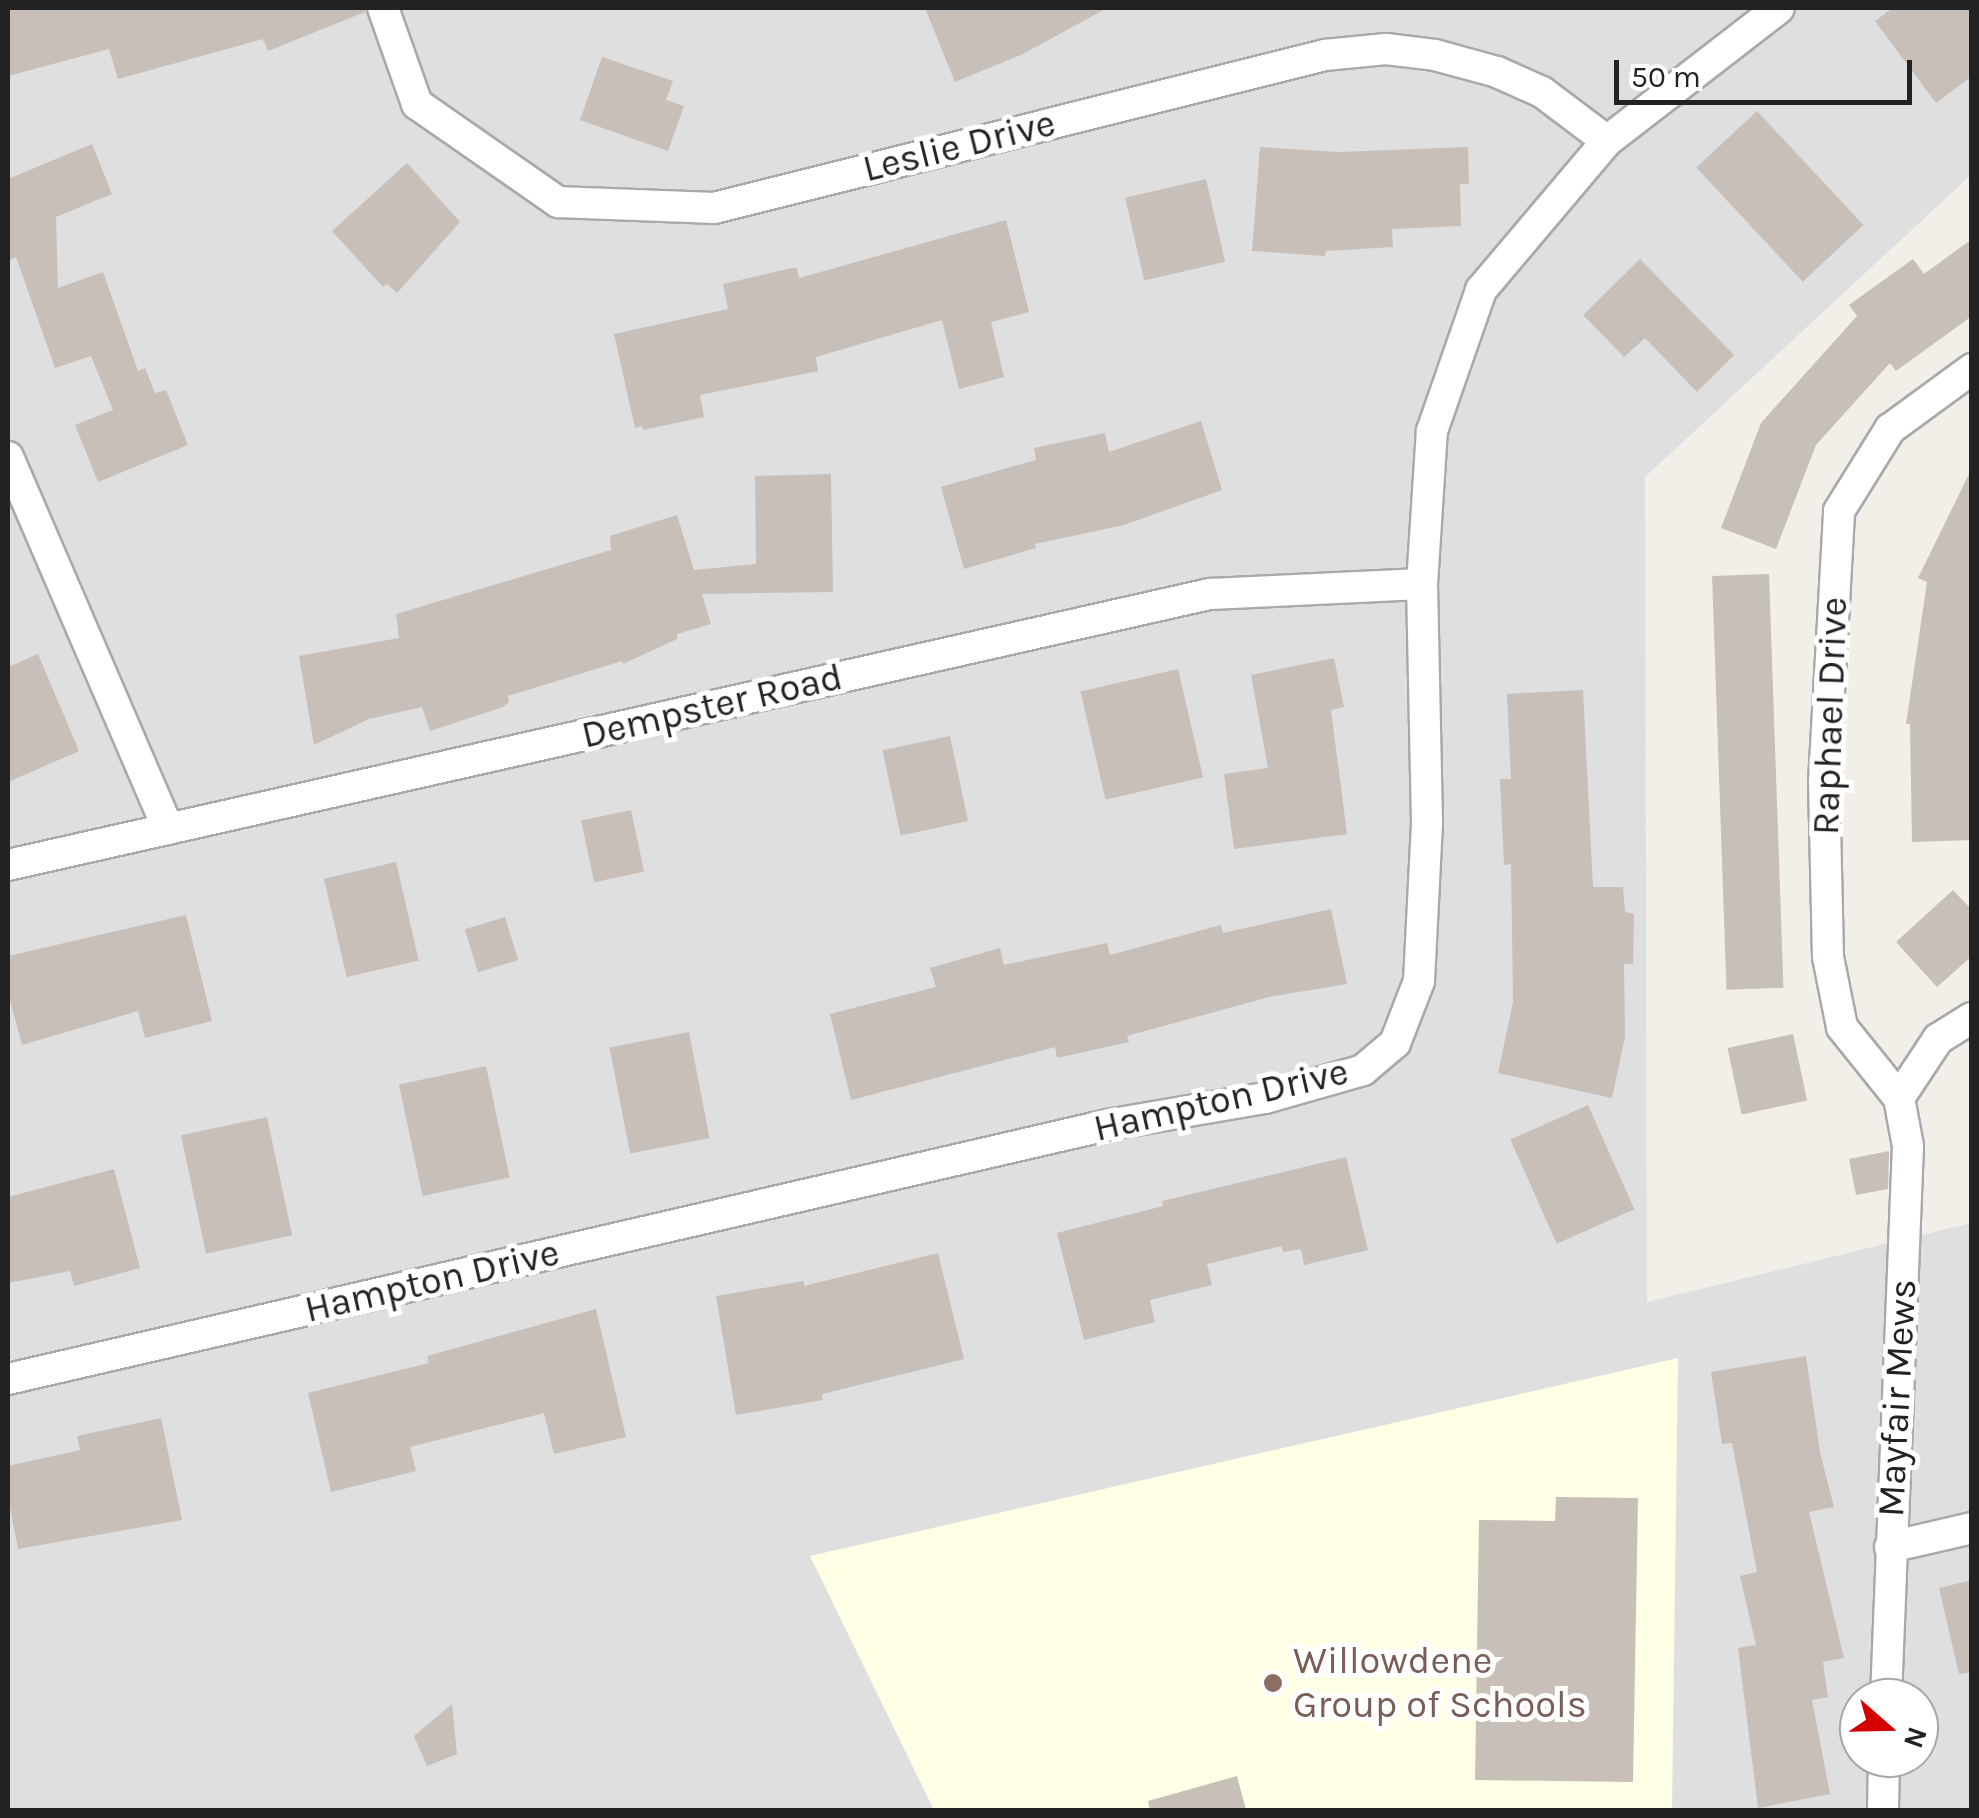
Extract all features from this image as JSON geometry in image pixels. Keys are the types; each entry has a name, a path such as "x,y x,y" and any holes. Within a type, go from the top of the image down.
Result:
{"street":[{"name":"Leslie Drive","path":"383,8 418,104 558,202 714,208 1325,54 1386,49 1435,55 1497,72 1542,92 1608,141"},
{"name":"Hampton Drive","path":"8,1379 1088,1130 1265,1098 1363,1070 1396,1042 1419,981 1427,823 1422,584 1432,430 1481,290 1608,141 1778,8"},
{"name":"Raphael Drive","path":"1899,1098 1842,1027 1828,956 1824,782 1839,511 1890,429 1972,369"},
{"path":"8,457 168,829"},
{"name":"Dempster Road","path":"8,864 1210,594 1422,584"},
{"path":"1899,1098 1938,1039 1972,1018"},
{"name":"Mayfair Mews","path":"1887,1678 1908,1146 1899,1098"},
{"path":"1890,1547 1972,1528"},
{"path":"1883,1810 1884,1778"}],"shaded area":[{"path":"8,8 1971,8 1971,175 1645,477 1647,1302 1971,1223 1971,1810 8,1810"},
{"name":"Willowdene Group of Schools","path":"1678,1358 1672,1810 934,1810 810,1556"}],"building":[{"path":"8,8 365,8 365,12 268,51 263,39 118,79 109,49 8,76"},
{"path":"925,8 1107,8 1023,54 955,82"},
{"path":"1893,8 1972,8 1972,76 1936,103 1875,21"},
{"path":"602,57 673,81 666,100 684,106 668,151 580,120"},
{"path":"1757,111 1863,225 1803,282 1696,168"},
{"path":"92,144 112,194 56,217 58,288 103,272 138,371 145,368 155,393 166,390 188,445 98,482 75,425 113,410 91,356 55,368 16,257 8,261 8,179"},
{"path":"1260,147 1339,152 1468,147 1469,184 1460,184 1461,226 1392,229 1393,247 1326,251 1325,256 1252,251"},
{"path":"407,163 460,222 397,293 387,284 383,287 332,231"},
{"path":"1206,179 1225,262 1144,280 1125,198"},
{"path":"1006,220 1029,312 991,322 1004,377 959,389 942,320 816,357 818,371 700,395 704,417 643,430 642,426 635,428 614,334 728,309 723,284 792,268 797,268 799,278"},
{"path":"1972,239 1972,316 1896,371 1890,363 1816,445 1776,549 1721,528 1761,423 1857,316 1849,305 1913,259 1924,274"},
{"path":"1640,259 1734,355 1697,392 1645,338 1624,357 1583,315"},
{"path":"1201,421 1222,490 1124,525 1035,544 1036,548 964,569 941,487 1036,460 1034,448 1105,433 1109,452"},
{"path":"1972,468 1972,840 1912,842 1910,724 1906,724 1927,582 1918,578"},
{"path":"831,474 833,592 702,594 711,624 677,634 677,639 623,664 622,661 508,696 509,702 503,707 430,731 422,707 369,719 314,745 299,656 399,638 396,614 611,550 610,536 677,515 694,570 756,564 755,476"},
{"path":"1769,574 1783,988 1726,990 1712,576"},
{"path":"38,654 79,751 8,782 8,667"},
{"path":"1334,658 1344,707 1331,710 1347,834 1234,849 1224,774 1268,768 1251,675"},
{"path":"1178,669 1203,777 1106,800 1081,691"},
{"path":"1583,690 1593,887 1623,887 1625,912 1634,914 1633,964 1624,964 1625,1037 1612,1098 1498,1073 1513,1002 1511,864 1504,865 1500,779 1511,779 1507,694"},
{"path":"950,736 968,821 901,835 883,750"},
{"path":"631,810 644,872 594,882 581,821"},
{"path":"396,862 419,960 347,977 324,879"},
{"path":"1953,890 1972,910 1972,956 1937,987 1896,942"},
{"path":"1331,909 1347,984 1269,997 1127,1036 1129,1042 1057,1058 1055,1047 851,1100 830,1014 936,987 930,968 1000,948 1004,965 1107,943 1110,955 1221,925 1223,933"},
{"path":"186,915 212,1021 145,1038 138,1011 22,1045 8,993 8,956"},
{"path":"505,917 518,960 478,972 465,929"},
{"path":"689,1032 710,1138 630,1153 609,1047"},
{"path":"1793,1034 1807,1101 1742,1114 1727,1048"},
{"path":"486,1066 510,1178 423,1196 399,1085"},
{"path":"1588,1105 1634,1209 1557,1244 1510,1140"},
{"path":"267,1117 292,1235 206,1254 181,1135"},
{"path":"1889,1151 1888,1189 1856,1195 1849,1159"},
{"path":"1346,1157 1368,1250 1304,1265 1301,1249 1283,1252 1281,1246 1207,1264 1212,1285 1150,1300 1155,1322 1084,1340 1057,1233 1163,1206 1162,1201"},
{"path":"114,1169 140,1268 74,1286 70,1271 8,1283 8,1197"},
{"path":"938,1253 964,1359 822,1394 823,1400 736,1415 716,1296 804,1281 804,1286"},
{"path":"596,1309 626,1437 554,1454 544,1413 410,1447 416,1471 331,1492 308,1393 429,1363 427,1356"},
{"path":"1806,1356 1820,1452 1834,1507 1809,1512 1844,1658 1823,1662 1828,1697 1812,1700 1830,1794 1758,1808 1738,1648 1756,1645 1740,1576 1757,1572 1732,1443 1722,1444 1711,1372"},
{"path":"161,1418 182,1520 18,1549 8,1497 8,1466 80,1450 77,1436"},
{"path":"1556,1497 1638,1498 1633,1782 1475,1780 1479,1520 1555,1521"},
{"path":"1972,1580 1972,1672 1959,1674 1939,1588"},
{"path":"452,1704 457,1754 427,1766 414,1736"},
{"path":"1237,1776 1246,1810 1150,1810 1148,1801"}],"place":[{"name":"Willowdene Group of Schools","path":"1273,1683"}]}
